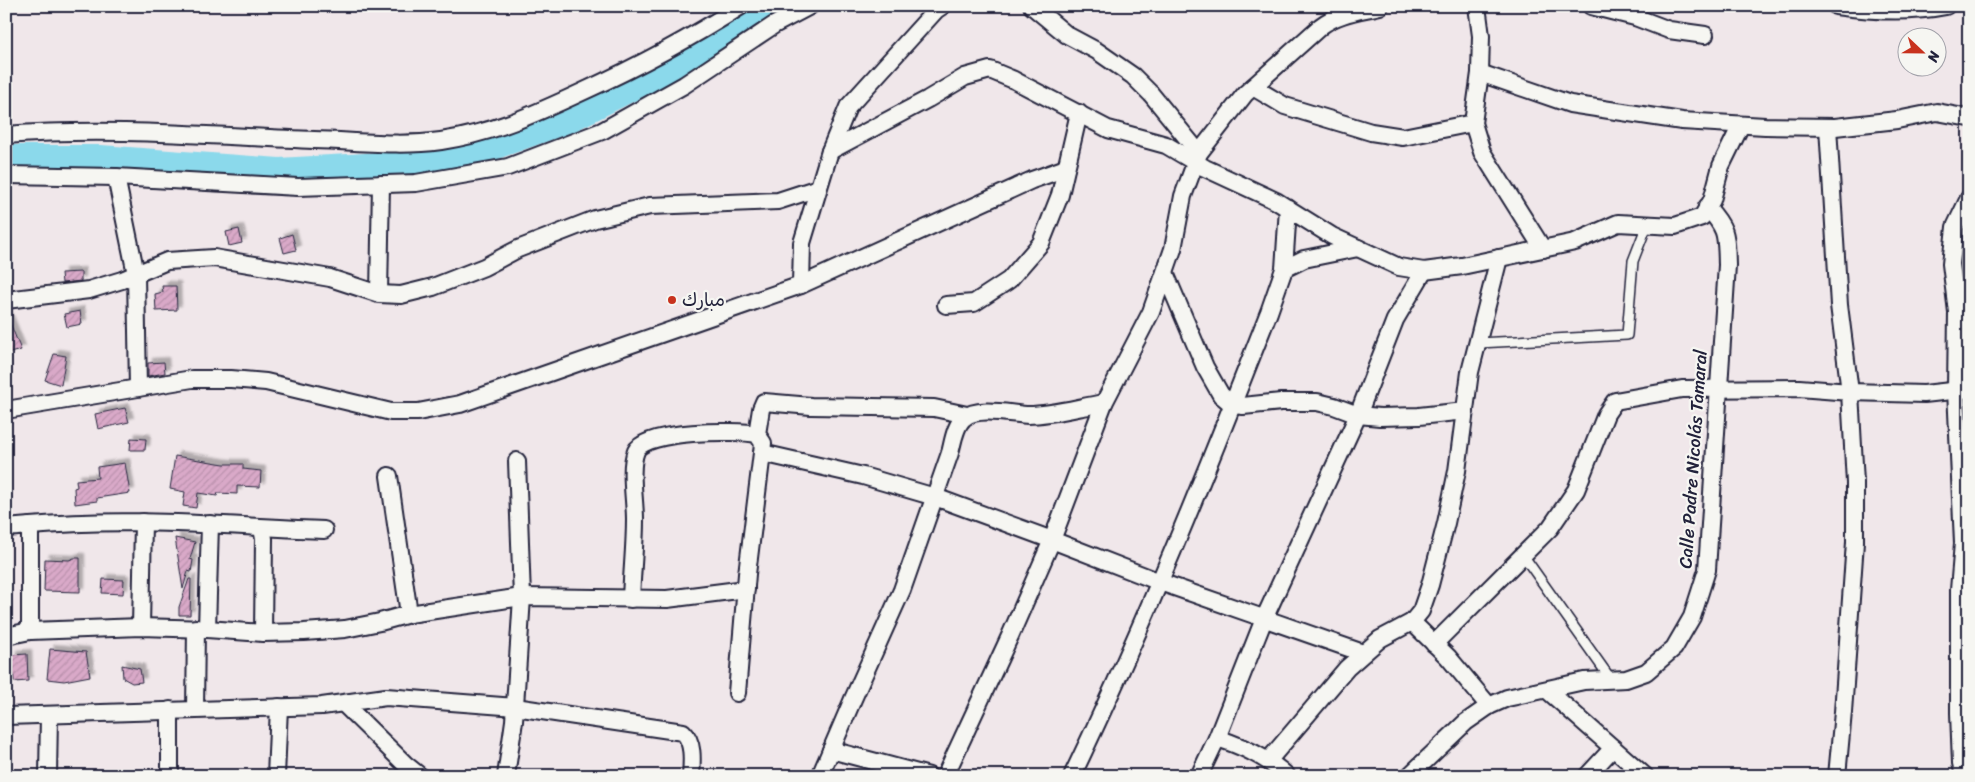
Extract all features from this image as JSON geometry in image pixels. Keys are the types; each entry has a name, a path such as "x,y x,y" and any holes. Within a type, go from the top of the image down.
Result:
{"street":[{"path":"6,134 163,132 398,144 440,141 484,133 531,116 633,69 690,39 741,6"},
{"path":"6,175 116,177 298,187 416,183 508,167 602,131 684,86 774,25 810,6"},
{"path":"801,285 802,243 830,151 848,107 936,10 942,6"},
{"path":"1032,6 1067,34 1097,51 1133,76 1151,94 1198,157"},
{"path":"946,776 1052,540 1104,403 1150,312 1166,273 1177,232 1183,196 1198,157 1245,94 1330,19 1342,14 1380,6"},
{"path":"1478,6 1481,36 1480,73 1473,123 1482,152 1543,249"},
{"path":"1590,6 1635,17 1669,30 1705,35"},
{"path":"1836,6 1888,10 1946,6"},
{"path":"830,151 965,77 990,70 1014,80 1108,129 1166,145 1198,157 1288,208 1332,236 1399,267 1424,271 1462,266 1575,242 1618,223 1675,226 1702,218 1712,200 1721,166 1741,125"},
{"path":"1480,73 1570,104 1682,120 1741,125 1828,127 1897,120 1937,112 1969,118"},
{"path":"1253,87 1286,106 1371,132 1403,137 1473,123"},
{"path":"946,305 974,303 1009,280 1041,243 1060,195 1079,113"},
{"path":"1828,127 1839,305 1850,392 1855,483 1855,542 1837,776"},
{"path":"6,410 192,379 231,379 266,382 392,412 418,412 460,404 801,285 1032,180 1066,168"},
{"path":"116,177 136,274 138,388"},
{"path":"379,294 380,184"},
{"path":"6,300 89,290 136,274 167,260 214,258 330,278 379,294 401,295 433,287 484,267 518,249 595,219 650,206 778,201 818,188"},
{"path":"1964,776 1961,762 1959,713 1963,348 1957,312 1962,297 1950,264 1955,227 1969,198"},
{"name":"Calle Padre Nicolás Tamaral","path":"1410,776 1466,722 1489,706 1507,698 1584,681 1626,678 1646,672 1674,648 1692,617 1708,570 1727,265 1726,232 1720,221 1707,207"},
{"path":"1072,776 1160,582 1232,405 1284,270 1288,208"},
{"path":"1284,270 1304,259 1358,248"},
{"path":"1268,761 1336,681 1363,653 1380,640 1412,622 1421,611 1437,559 1457,471 1470,372 1499,258"},
{"path":"1199,776 1217,738 1264,619 1358,415 1395,320 1424,271"},
{"path":"1166,273 1205,367 1221,395 1232,405 1317,402 1358,415 1396,417 1465,411"},
{"path":"1434,644 1550,528 1576,490 1606,414 1615,401 1682,389 1799,388 1850,392 1924,394 1962,390"},
{"path":"737,693 746,589 763,443 757,434 764,402 811,406 934,408 967,415 987,412 1030,415 1104,403"},
{"path":"820,776 902,590 959,423 967,415"},
{"path":"631,599 635,521 634,473 637,450 650,439 679,434 757,434"},
{"path":"762,453 863,476 935,497 1160,582 1363,653"},
{"path":"506,776 515,707 522,597 517,462"},
{"path":"389,476 409,614"},
{"path":"6,528 71,522 142,522 324,530"},
{"path":"141,627 142,522"},
{"path":"195,710 210,524"},
{"path":"30,526 30,631"},
{"path":"262,528 264,539 263,633"},
{"path":"6,636 30,631 141,627 263,633 345,629 409,614 522,597 666,599 746,589"},
{"path":"1412,622 1448,657 1489,706"},
{"path":"1547,690 1645,776"},
{"path":"6,716 344,704 386,697 515,707 683,732 690,743 691,776"},
{"path":"344,704 405,764 420,776"},
{"path":"276,776 279,707"},
{"path":"170,710 170,776"},
{"path":"48,715 48,776"},
{"path":"1217,738 1234,744 1268,761 1287,776"},
{"path":"1588,776 1613,748"},
{"path":"831,750 929,776"}],"lane":[{"path":"1478,343 1627,335 1632,261 1647,224"},
{"path":"1523,555 1610,678"}],"building":[{"path":"239,229 242,243 229,246 226,232"},
{"path":"292,234 296,250 284,253 280,238"},
{"path":"81,272 81,281 62,283 61,273"},
{"path":"162,286 176,286 177,310 156,311 155,294 163,292"},
{"path":"80,311 82,324 67,327 64,314"},
{"path":"6,313 21,350 6,354"},
{"path":"54,354 66,356 61,385 45,380"},
{"path":"164,362 165,373 148,376 148,363"},
{"path":"125,408 129,422 98,429 95,414"},
{"path":"131,438 146,439 145,450 130,450"},
{"path":"175,456 224,464 243,464 243,469 261,471 260,487 237,486 237,494 218,493 217,496 198,493 196,508 183,506 185,492 170,489"},
{"path":"125,463 130,493 97,498 97,501 75,504 74,488 77,487 76,480 98,478 97,467"},
{"path":"175,538 195,542 190,559 193,560 191,572 188,571 183,589"},
{"path":"80,558 80,592 44,591 45,559 69,560"},
{"path":"103,579 124,580 123,594 102,593"},
{"path":"189,579 191,579 190,615 179,615 179,607"},
{"path":"50,649 86,652 90,676 64,681 47,679"},
{"path":"27,654 28,681 14,682 12,655"},
{"path":"122,665 140,669 142,682 132,683 123,678"}],"waterway":[{"path":"6,159 100,159 279,172 384,166 479,151 568,119 661,72 761,6"}],"place":[{"name":"مبارك","path":"672,300"}]}
